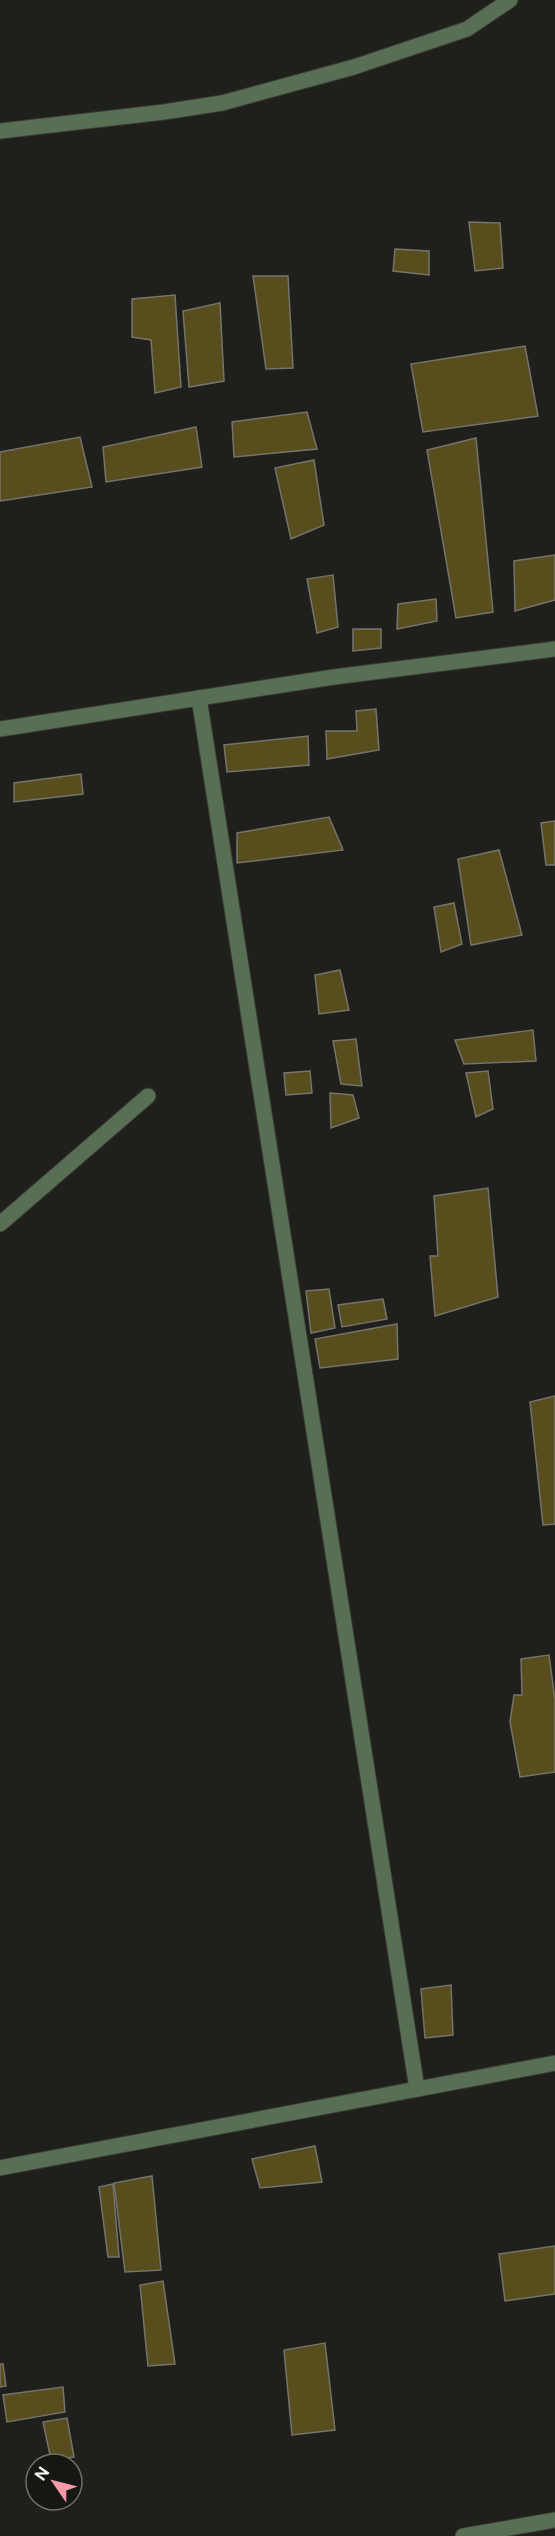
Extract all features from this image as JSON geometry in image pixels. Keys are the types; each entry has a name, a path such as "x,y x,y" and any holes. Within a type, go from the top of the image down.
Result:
{"street":[{"path":"0,130 164,112 222,103 354,67 466,29 510,0"},
{"path":"0,729 334,677 555,649"},
{"path":"199,698 417,2089"},
{"path":"0,1224 148,1096"},
{"path":"0,2168 555,2063"},
{"path":"463,2536 555,2520"}],"building":[{"path":"469,222 500,223 503,268 475,271"},
{"path":"395,249 429,251 429,275 393,271"},
{"path":"253,276 288,276 293,368 266,369"},
{"path":"175,295 181,387 155,393 151,340 132,337 132,299"},
{"path":"220,303 224,381 189,387 183,311"},
{"path":"525,346 538,416 423,432 411,364"},
{"path":"307,412 317,449 234,457 232,422"},
{"path":"196,427 202,467 106,482 103,447"},
{"path":"80,437 92,487 0,501 0,452"},
{"path":"476,438 493,612 456,618 427,450"},
{"path":"314,460 324,525 291,539 275,468"},
{"path":"555,555 555,600 515,611 514,561"},
{"path":"333,575 338,627 317,633 307,579"},
{"path":"436,599 437,621 397,629 398,604"},
{"path":"353,629 381,629 381,648 353,651"},
{"path":"376,709 379,750 327,759 326,731 357,731 356,711"},
{"path":"308,736 309,765 227,772 224,745"},
{"path":"81,774 83,794 14,802 14,783"},
{"path":"329,817 343,850 237,863 237,833"},
{"path":"555,821 555,865 546,865 541,823"},
{"path":"499,850 522,935 471,945 458,859"},
{"path":"454,903 462,944 441,952 434,907"},
{"path":"340,970 349,1010 319,1014 315,975"},
{"path":"533,1030 536,1061 464,1064 455,1040"},
{"path":"356,1039 362,1086 341,1084 333,1041"},
{"path":"310,1071 312,1093 286,1095 284,1073"},
{"path":"488,1071 493,1109 476,1117 466,1073"},
{"path":"330,1093 353,1095 359,1118 331,1128"},
{"path":"488,1188 498,1297 435,1316 430,1256 438,1256 434,1196"},
{"path":"329,1289 335,1328 311,1333 306,1291"},
{"path":"383,1299 387,1319 342,1327 338,1305"},
{"path":"397,1324 398,1359 320,1368 315,1339"},
{"path":"555,1396 555,1524 543,1525 530,1402"},
{"path":"549,1655 555,1700 555,1772 520,1777 510,1722 514,1695 522,1695 521,1659"},
{"path":"451,1985 453,2035 425,2038 421,1989"},
{"path":"315,2146 322,2182 260,2188 252,2159"},
{"path":"152,2176 161,2270 125,2272 114,2183"},
{"path":"113,2184 119,2257 108,2257 99,2187"},
{"path":"555,2246 555,2294 505,2301 499,2254"},
{"path":"163,2281 175,2364 148,2366 140,2285"},
{"path":"325,2343 335,2430 292,2435 284,2350"},
{"path":"0,2364 3,2364 6,2386 0,2387"},
{"path":"63,2387 65,2412 7,2422 3,2395"},
{"path":"67,2418 73,2452 49,2452 43,2422"}]}
